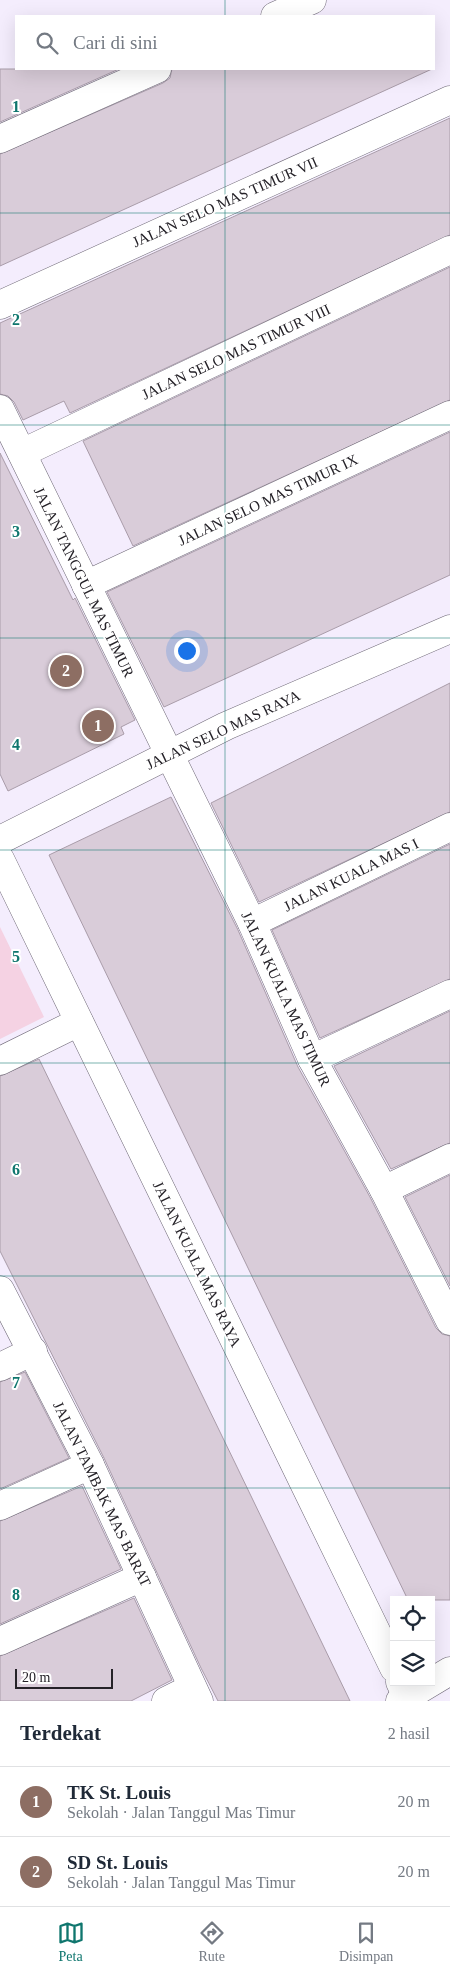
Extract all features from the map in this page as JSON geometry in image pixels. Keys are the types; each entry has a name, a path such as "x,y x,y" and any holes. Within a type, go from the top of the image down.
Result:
{"street":[{"path":"277,15 312,0"},
{"path":"0,139 156,70"},
{"name":"JALAN SELO MAS TIMUR VII","path":"0,305 450,100"},
{"name":"JALAN SELO MAS TIMUR VIII","path":"22,453 450,250"},
{"name":"JALAN TANGGUL MAS TIMUR","path":"0,409 167,754"},
{"name":"JALAN SELO MAS TIMUR IX","path":"86,585 450,415"},
{"name":"JALAN SELO MAS RAYA","path":"0,840 167,754 226,726 450,629"},
{"name":"JALAN KUALA MAS TIMUR","path":"167,754 252,923 312,1059 384,1190 450,1321"},
{"name":"JALAN KUALA MAS I","path":"252,923 450,827"},
{"name":"JALAN KUALA MAS RAYA","path":"0,859 390,1660"},
{"path":"312,1059 450,994"},
{"path":"0,1061 79,1022"},
{"path":"384,1190 450,1158"},
{"name":"JALAN TAMBAK MAS BARAT","path":"0,1290 90,1465 196,1695"},
{"path":"0,1367 33,1351"},
{"path":"0,1506 90,1465"},
{"path":"0,1641 142,1577"},
{"path":"404,1695 450,1671"},
{"path":"166,1701 196,1695"}],"shaded area":[{"path":"0,927 44,1017 0,1039"}],"building":[{"path":"0,69 117,70 0,122"},
{"path":"172,70 430,70 0,266 0,154 163,83 170,78"},
{"path":"450,118 450,235 70,413 64,401 23,420 14,402 8,396 0,394 0,323"},
{"path":"450,267 450,400 133,546 83,441"},
{"path":"450,432 450,575 164,707 107,592"},
{"path":"0,453 73,600 75,598 135,720 121,727 124,734 8,791 0,774"},
{"path":"450,683 450,812 259,902 211,803"},
{"path":"171,797 238,930 298,1067 370,1197 436,1328 442,1334 450,1336 450,1600 435,1600 435,1596 406,1596 49,855"},
{"path":"450,844 450,979 320,1038 272,930"},
{"path":"450,1011 450,1143 391,1169 334,1066"},
{"path":"39,1059 350,1701 218,1701 201,1668 104,1458 0,1251 0,1076"},
{"path":"450,1175 450,1286 405,1197"},
{"path":"25,1372 69,1458 0,1489 0,1382"},
{"path":"82,1486 121,1569 0,1624 0,1521"},
{"path":"134,1598 172,1680 131,1701 0,1701 0,1656"}],"place":[{"name":"SD St. Louis","path":"66,671"},
{"name":"TK St. Louis","path":"98,726"}]}
